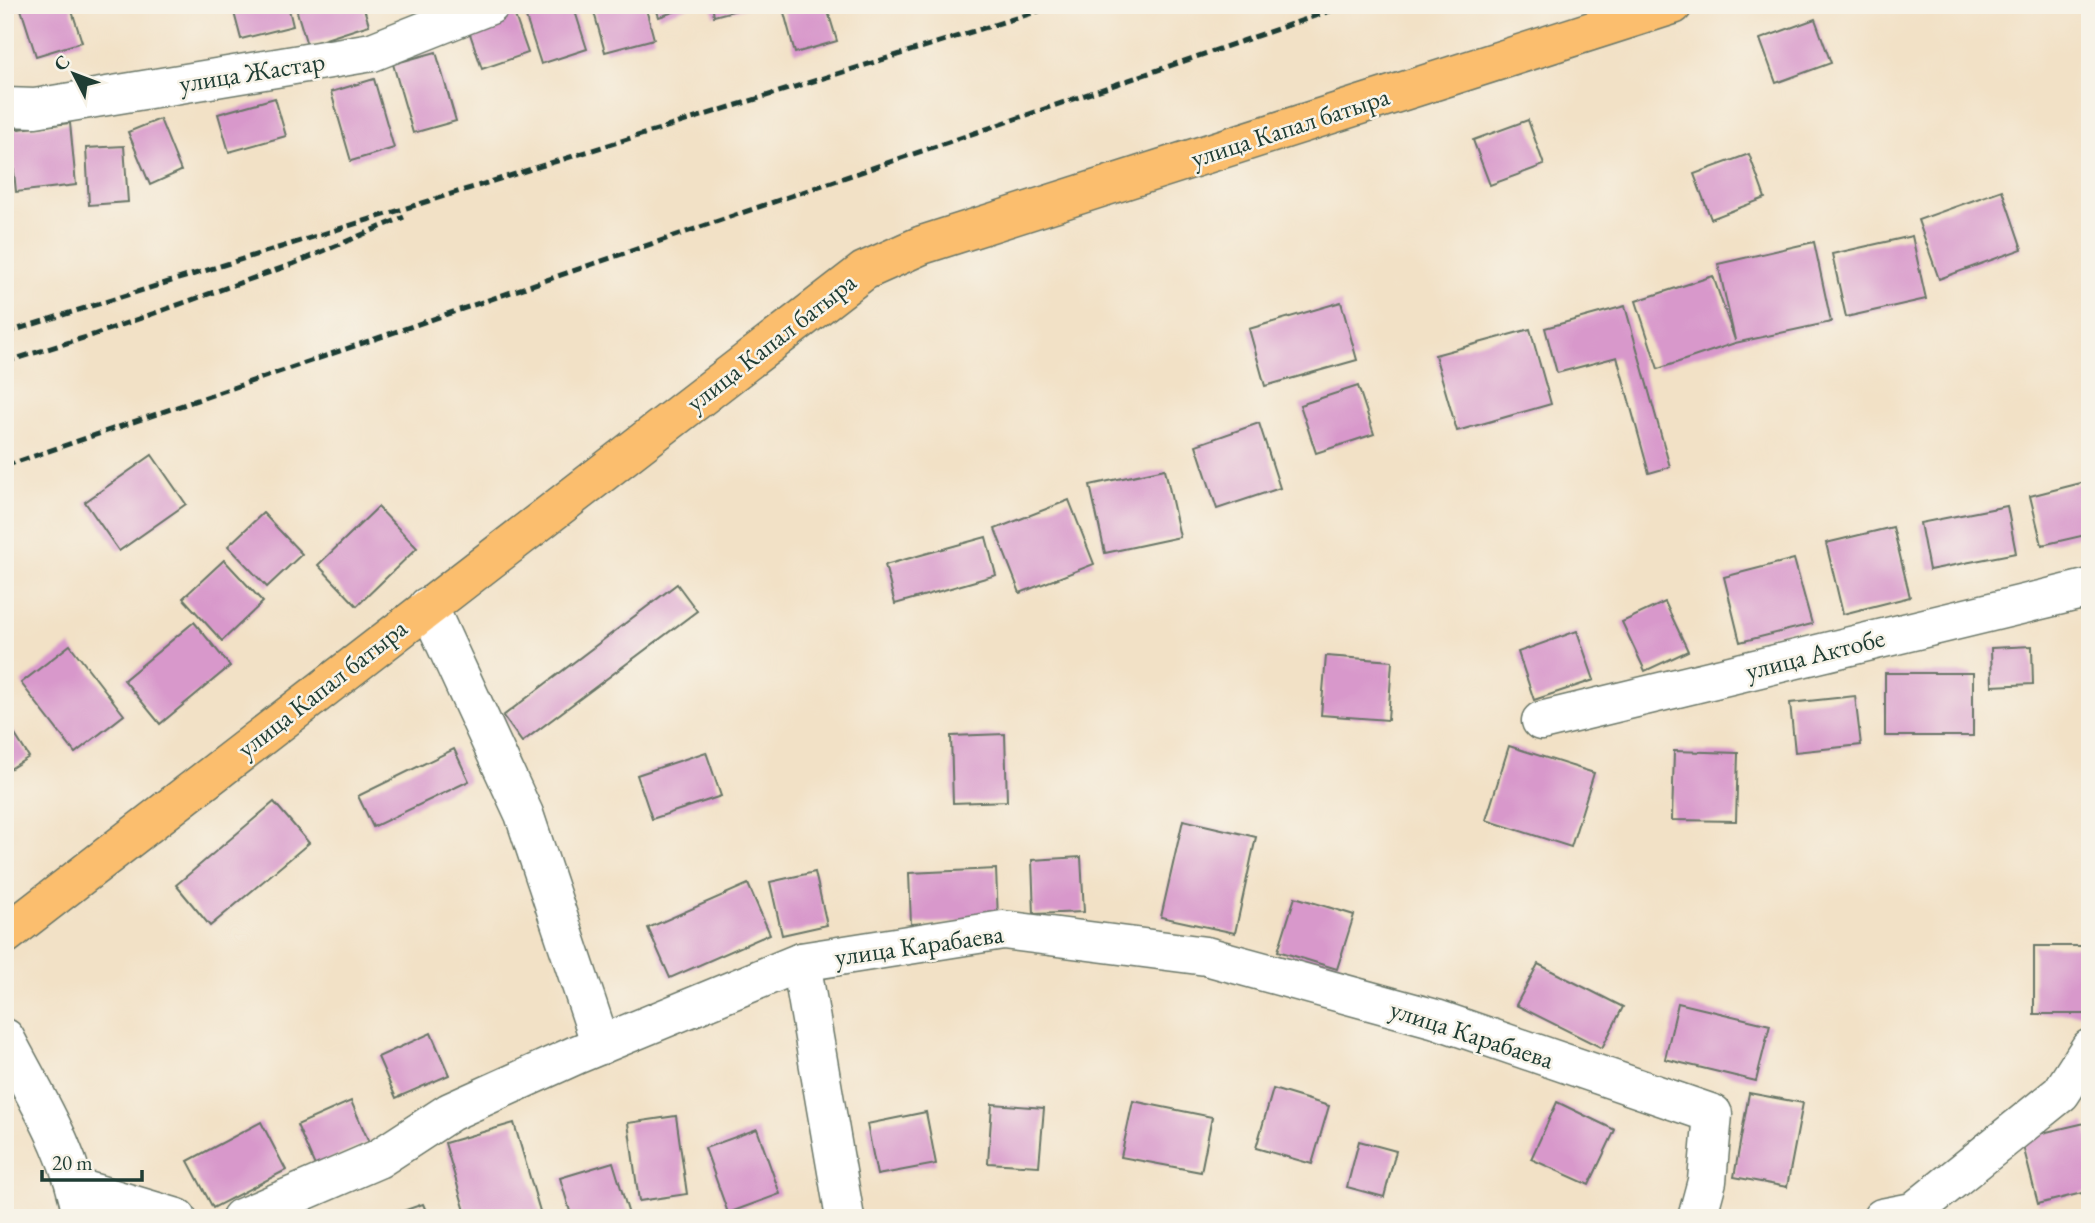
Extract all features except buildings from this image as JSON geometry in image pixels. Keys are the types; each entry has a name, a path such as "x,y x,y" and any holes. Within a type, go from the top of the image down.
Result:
{"main road":[{"name":"улица Капал батыра","path":"5,935 864,271 922,245 1673,5"}],"street":[{"name":"улица Жастар","path":"5,107 35,108 372,52 491,5"},
{"name":"улица Актобе","path":"1541,721 2090,588"},
{"path":"428,606 524,814 601,1045"},
{"name":"улица Карабаева","path":"241,1218 378,1159 450,1112 601,1045 801,962 1003,930 1206,956 1436,1019 1713,1115 1707,1181 1697,1218"},
{"path":"801,962 845,1218"},
{"path":"5,1038 67,1157 80,1203 177,1218"},
{"path":"1882,1218 1913,1212 2061,1093 2090,1048"}],"railway":[{"path":"5,333 1058,5"},
{"path":"5,466 1347,5"},
{"path":"5,362 93,335 293,264 404,217"}]}
